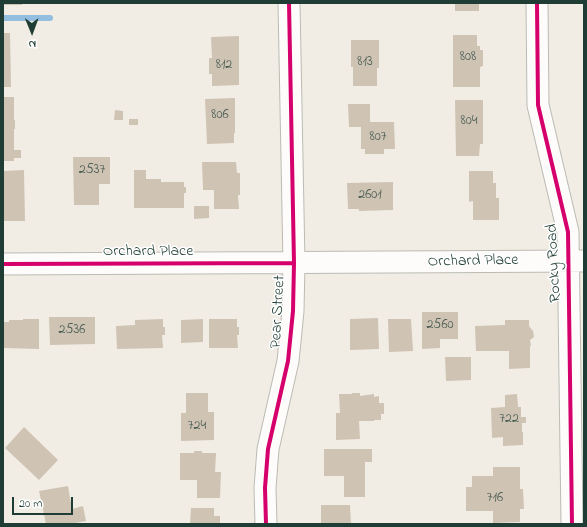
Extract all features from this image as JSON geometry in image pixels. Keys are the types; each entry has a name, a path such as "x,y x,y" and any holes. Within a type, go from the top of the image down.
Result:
{"street":[{"name":"Pear Street","path":"266,524 265,488 268,449 288,361 293,312 294,263 289,3"},
{"name":"Rocky Road","path":"537,3 538,105 576,261 572,524"},
{"name":"Orchard Place","path":"3,264 576,261"}],"building":[{"path":"3,3 22,3 22,5 3,5"},
{"path":"455,3 479,3 479,11 455,11"},
{"path":"3,33 10,33 11,87 3,87"},
{"path":"453,35 477,35 477,46 480,46 480,50 483,50 483,66 480,67 480,87 453,87"},
{"path":"239,36 239,85 212,86 212,74 209,74 209,58 212,58 211,37"},
{"path":"351,40 379,40 379,68 377,68 377,86 353,86"},
{"path":"3,97 14,97 14,150 21,150 21,158 14,158 14,161 3,161"},
{"path":"235,98 234,143 207,144 205,99"},
{"path":"455,100 483,100 483,144 480,144 479,156 456,156"},
{"path":"348,104 370,104 370,122 394,122 395,149 384,149 384,154 365,154 365,149 361,149 361,127 349,127"},
{"path":"115,110 123,111 123,120 114,120"},
{"path":"129,119 138,119 138,125 129,125"},
{"path":"73,157 110,157 110,184 99,184 99,205 74,205"},
{"path":"202,162 236,162 237,173 240,173 240,195 238,195 239,209 214,209 214,190 203,190"},
{"path":"24,170 25,221 3,221 3,171"},
{"path":"134,170 146,170 146,179 161,179 161,182 184,182 186,193 184,193 184,208 134,208"},
{"path":"469,171 493,171 493,183 496,183 496,198 499,198 499,220 473,220 473,201 469,202"},
{"path":"393,182 393,210 359,211 359,209 348,209 347,183"},
{"path":"194,206 209,206 209,218 194,219"},
{"path":"422,312 458,312 458,339 440,339 440,348 422,349"},
{"path":"49,317 95,317 95,344 50,345"},
{"path":"378,318 379,349 350,350 350,319"},
{"path":"23,319 39,319 39,349 3,348 3,322"},
{"path":"163,319 165,335 162,335 163,348 117,349 116,326 135,325 135,320"},
{"path":"203,319 203,342 181,343 181,320"},
{"path":"209,319 237,319 237,327 239,327 239,335 237,335 238,348 209,348"},
{"path":"388,319 411,319 413,351 389,352"},
{"path":"505,320 529,320 529,326 533,331 534,337 530,340 530,368 509,369 509,351 476,351 475,326 505,325"},
{"path":"445,357 471,357 471,380 446,381"},
{"path":"186,393 208,393 208,412 214,412 214,440 181,441 181,413 186,413"},
{"path":"360,393 360,396 374,394 374,397 379,396 379,403 384,403 384,414 381,414 381,420 359,421 360,439 336,440 336,413 340,413 339,394"},
{"path":"517,394 518,407 521,407 521,417 526,417 526,423 522,423 523,445 503,446 503,437 492,438 491,408 505,407 505,395"},
{"path":"24,427 58,460 39,480 5,448"},
{"path":"324,449 372,449 372,462 365,462 365,497 344,497 344,476 324,476"},
{"path":"194,451 202,451 202,453 216,453 215,472 221,472 220,498 197,498 197,480 180,480 180,453 194,453"},
{"path":"493,467 520,467 520,489 523,489 524,509 520,509 520,522 493,523 493,511 466,511 466,487 472,487 472,476 493,476"},
{"path":"68,486 72,509 83,506 86,521 75,524 46,524 39,491"},
{"path":"321,505 350,505 351,524 321,524"},
{"path":"191,508 214,508 214,516 220,516 220,524 190,524"}],"waterway":[{"path":"3,18 50,18"}],"cycle path":[{"path":"266,524 265,488 268,449 288,361 293,311 294,263 289,3"},
{"path":"537,3 538,105 568,232 572,524"},
{"path":"3,264 294,263"}]}
